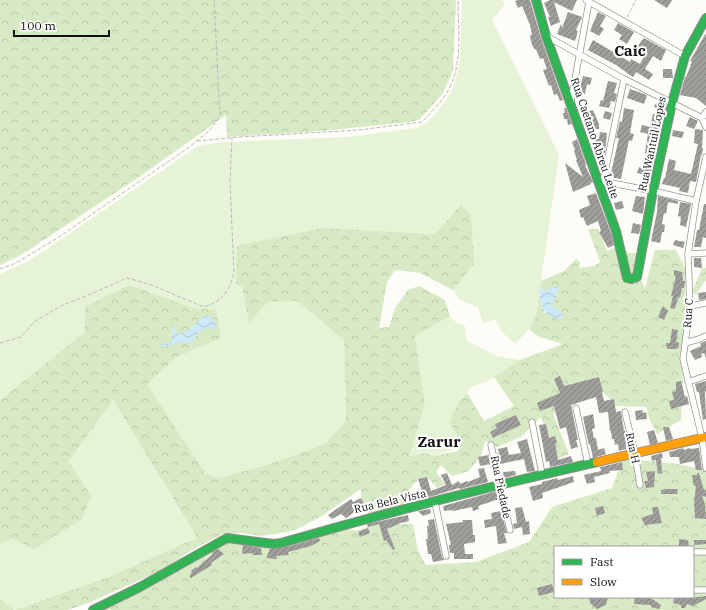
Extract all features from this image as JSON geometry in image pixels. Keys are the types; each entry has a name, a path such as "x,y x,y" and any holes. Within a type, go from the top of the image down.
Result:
{"street":[{"name":"Rua Caetano Abreu Leite","path":"536,0 546,36 601,181 616,231 627,278 634,279"},
{"path":"570,101 588,1 685,56"},
{"name":"Rua Wantuil Lopes","path":"634,279 637,277 639,271 653,191 672,103 685,56 706,18"},
{"path":"546,36 579,53 624,80 702,118 706,126"},
{"path":"624,80 601,181 696,201"},
{"path":"702,118 706,112"},
{"name":"Rua C","path":"706,157 696,201 688,254 690,306 683,359 704,437 706,468"},
{"path":"688,254 706,253"},
{"path":"690,306 706,303"},
{"path":"685,343 706,336"},
{"path":"688,382 706,376"},
{"path":"576,408 588,464"},
{"name":"Rua H","path":"625,412 635,454 640,485"},
{"path":"532,422 542,474"},
{"name":"Rua Bela Vista","path":"93,610 140,587 210,545 227,538 274,544 281,543 363,519 435,502 500,484 704,437"},
{"name":"Rua Piedade","path":"491,445 510,530"},
{"path":"435,502 446,556"},
{"path":"694,552 706,552"},
{"path":"694,590 706,590"}],"path":[{"path":"0,269 16,263 59,237 210,131 220,116 214,0"},
{"path":"196,142 232,138 359,130 422,122 450,89 455,73 458,51 458,0"},
{"path":"624,22 636,0"},
{"path":"0,343 21,337 35,321 61,306 127,278 149,284 204,307 216,304 230,285 234,274 230,182 232,138"}],"green space":[{"path":"0,0 456,0 453,70 443,93 420,119 411,122 310,132 227,137 226,115 142,175 21,255 0,265"},
{"path":"462,0 503,0 505,4 492,20 559,155 536,316 529,329 515,344 502,332 495,320 483,323 478,307 460,300 453,290 474,264 460,204 435,234 323,228 242,287 249,322 267,301 297,301 344,340 346,422 325,444 264,466 218,478 205,473 147,384 177,357 221,338 195,308 129,285 85,332 0,400 0,274 29,261 198,146 222,142 348,137 416,128 427,123 446,101 453,88 460,62"},
{"path":"461,204 471,216 474,264 453,290 420,273 395,270 387,282 379,328 389,327 395,308 408,290 419,286 445,300 450,316 415,336 425,404 409,456 424,453 434,456 458,451 458,437 449,422 459,401 467,393 484,421 514,406 494,377 520,360 563,344 539,337 529,329 536,316 539,296 545,313 555,310 551,305 554,299 556,300 555,286 551,289 544,290 540,288 541,281 564,271 576,259 580,262 579,268 594,266 600,262 588,229 598,229 607,251 617,247 630,253 638,253 636,269 645,288 655,250 676,250 685,268 685,326 681,420 657,434 650,420 646,407 617,406 603,392 570,383 576,403 553,414 569,454 558,459 541,417 521,437 497,447 485,441 481,456 469,471 452,476 441,465 436,472 445,484 437,488 427,477 418,479 409,490 409,504 367,515 366,507 361,498 361,489 320,517 293,531 261,536 243,533 223,534 195,548 160,571 86,604 67,610 14,610 109,577 197,538 113,400 69,461 91,496 82,519 34,549 13,539 0,544 0,400 85,332 85,307 129,285 195,308 216,310 221,338 177,357 147,384 205,473 218,478 264,466 325,444 346,421 344,340 297,301 267,302 249,323 242,287 236,283 237,246 323,228 435,234"},
{"path":"702,268 706,268 706,281 696,295 692,292"},
{"path":"450,316 457,323 465,326 466,340 496,356 520,360 488,381 473,386 459,401 449,422 458,437 455,449 434,456 424,453 408,456 425,404 415,335"},
{"path":"113,400 197,538 109,577 13,610 0,599 0,544 13,539 91,496 69,461"},
{"path":"631,459 678,464 706,470 706,610 100,610 227,541 257,546 279,547 345,527 356,531 376,524 413,524 418,551 426,565 476,562 529,542 552,507 612,488 622,461"},
{"path":"0,599 14,610 0,610"}],"water":[{"path":"555,286 560,288 556,294 557,300 554,299 551,305 555,309 559,308 564,319 558,319 548,314 544,310 540,300 540,288 548,290"},
{"path":"208,315 217,324 214,329 203,329 191,343 183,342 162,347 160,343 165,345 172,340 172,329 176,326 177,334 183,333 192,328 200,319"}],"building":[{"path":"530,0 541,38 563,100 560,101 557,94 554,95 551,85 549,86 543,70 547,69 543,58 540,59 536,49 535,50 532,45 530,25 522,6 518,8 515,1"},
{"path":"550,0 577,0 572,11 554,2 560,22 551,26 548,17 550,17 544,3"},
{"path":"654,0 672,0 667,8"},
{"path":"568,12 582,17 576,30 578,31 575,41 557,34 561,24 562,28"},
{"path":"598,12 606,16 600,26 604,29 599,36 590,31"},
{"path":"618,23 634,32 627,44 619,39 622,35 614,30"},
{"path":"706,33 706,106 696,98 680,95 685,77 692,62 690,61"},
{"path":"644,38 666,50 661,61 653,56 645,69 653,74 649,80 636,72 633,77 616,65 588,50 593,40 630,62 631,59 640,64 646,53 637,47"},
{"path":"663,69 672,69 673,78 663,78"},
{"path":"583,76 592,78 590,85 587,84 585,94 579,91"},
{"path":"608,81 617,83 614,93 617,94 615,102 611,101 609,108 599,106 601,100 603,101"},
{"path":"630,89 647,95 644,104 627,98"},
{"path":"656,103 666,106 665,111 654,107"},
{"path":"564,108 566,108 572,124 568,125 567,119 564,119"},
{"path":"624,108 634,110 630,133 634,134 632,141 629,140 621,179 610,177 619,138 616,138 620,121 622,122"},
{"path":"593,110 599,124 599,129 588,129 588,121 586,121 583,113"},
{"path":"605,111 612,113 610,120 603,118"},
{"path":"653,114 664,116 655,141 658,142 653,166 649,176 637,173 639,167 645,169 649,154 645,153 648,134 640,132 642,125 650,127"},
{"path":"690,117 698,121 694,129 686,126"},
{"path":"695,129 703,130 703,148 696,182 690,181 688,193 679,191 680,188 662,184 665,178 669,159 676,161 674,170 691,174 698,144 694,143"},
{"path":"673,130 684,132 682,138 672,136"},
{"path":"600,132 607,133 605,153 597,152 598,145 593,146 591,141 599,139"},
{"path":"577,139 586,164 585,165 593,182 573,192 565,163 583,177 576,160 572,142"},
{"path":"596,193 614,245 608,248 599,232 601,231 598,221 587,226 583,217 581,218 579,210 590,205 587,196"},
{"path":"636,196 645,197 643,214 632,211"},
{"path":"658,196 678,201 678,204 668,202 666,214 664,213 662,224 665,225 664,232 662,232 660,243 651,241 657,212"},
{"path":"622,201 624,208 616,210 614,203"},
{"path":"680,202 691,204 686,227 680,225 681,217 678,216"},
{"path":"704,204 706,204 706,238 703,237 701,247 694,247 697,230 699,230"},
{"path":"633,223 641,225 639,234 631,233"},
{"path":"675,240 685,242 683,248 673,245"},
{"path":"694,258 701,258 702,268 694,267"},
{"path":"674,270 682,272 683,281 685,281 684,288 682,288 680,298 678,297 675,309 670,308 673,296 671,296 676,276 674,276"},
{"path":"706,292 706,299 699,300 698,293"},
{"path":"663,306 668,311 664,320 658,317"},
{"path":"672,329 678,330 676,343 679,342 679,347 677,349 667,349 666,343 670,343"},
{"path":"706,341 706,358 704,353 701,354 702,357 695,360 690,351 701,346 700,343"},
{"path":"560,376 564,386 599,377 604,401 614,399 616,412 621,411 624,431 627,439 626,449 619,451 618,444 615,445 610,431 608,412 599,413 596,397 571,405 578,447 571,449 566,427 560,429 554,406 540,411 537,403 560,393 554,379"},
{"path":"681,381 685,397 687,396 689,404 671,409 669,401 674,400 672,392 676,391 676,382"},
{"path":"706,381 706,419 703,420 699,392 697,392 695,384"},
{"path":"643,410 642,413 646,412 647,419 636,420 635,411"},
{"path":"593,414 595,428 592,429 594,438 596,438 598,450 604,448 606,454 593,458 583,417"},
{"path":"516,415 521,425 493,438 490,432 497,428 495,424"},
{"path":"546,424 549,438 555,436 558,460 571,456 573,462 550,467 549,461 546,462 539,425"},
{"path":"663,427 669,427 673,439 666,441"},
{"path":"654,430 658,443 650,445 647,432"},
{"path":"527,439 535,471 527,472 524,459 500,464 497,453 499,453 498,449 507,447 509,455 521,453 517,442"},
{"path":"683,448 684,450 689,448 699,448 702,470 696,470 694,461 680,464 679,457 670,457 669,452"},
{"path":"662,453 662,473 658,474 656,460 652,461 651,456"},
{"path":"489,455 491,464 480,466 478,457"},
{"path":"622,462 623,470 609,471 610,473 594,477 595,482 587,484 584,475 601,471 600,467"},
{"path":"484,468 488,482 459,488 423,499 420,493 422,491 418,479 427,477 431,491 446,485 441,475 447,473 452,485 459,481 460,484 480,477 478,469"},
{"path":"515,471 516,475 504,478 503,472"},
{"path":"655,471 654,487 646,488 644,481 648,481 646,472"},
{"path":"697,473 699,473 704,490 706,490 706,497 702,496 705,504 706,519 695,518 694,502 696,486 694,486 692,475 697,475"},
{"path":"573,476 574,482 542,493 543,498 533,501 529,487 557,478 558,480"},
{"path":"678,489 677,494 661,494 661,490"},
{"path":"497,491 499,499 478,506 479,509 473,511 472,507 453,511 444,511 443,506"},
{"path":"361,498 366,507 360,510 359,509 346,518 341,514 332,519 328,515 351,499 353,502"},
{"path":"603,506 605,513 597,516 595,508"},
{"path":"522,507 526,522 529,521 530,534 523,535 522,527 514,529 513,524 517,523 515,508"},
{"path":"652,507 658,507 662,523 645,525 641,518 653,514"},
{"path":"430,509 431,513 423,516 418,511"},
{"path":"501,511 507,533 504,533 507,543 498,544 496,526 485,528 484,520 492,519 491,513"},
{"path":"408,515 409,521 387,529 395,549 393,550 386,540 384,541 379,524 368,527 367,524"},
{"path":"434,519 442,557 444,560 433,562 431,554 428,554 426,539 428,539 428,520"},
{"path":"463,520 472,520 475,542 464,544 465,554 473,554 473,559 454,559 454,553 450,553 449,545 451,545 446,524 463,522"},
{"path":"368,528 370,533 360,537 358,532"},
{"path":"319,538 320,541 311,546 288,552 289,555 276,556 277,559 266,558 270,549 282,548"},
{"path":"679,539 688,540 689,546 679,546"},
{"path":"694,540 706,540 706,544 694,545"},
{"path":"243,545 261,548 262,555 253,555 253,553 242,554"},
{"path":"218,549 224,554 211,563 212,565 191,578 189,576 192,573 191,571 196,567 197,568 213,554 212,552"},
{"path":"552,584 554,592 539,596 537,588"},
{"path":"706,596 706,599 693,606 687,604 685,608 681,608 681,605 673,603 674,598"},
{"path":"589,598 608,598 606,605 597,609 590,603"},
{"path":"635,598 650,598 661,605 659,609 651,607 651,605 634,604"}],"traffic: fast":[{"path":"536,0 546,36 616,231 627,278 631,279 637,277 653,191 672,103 685,56 706,18"},
{"path":"93,610 140,587 227,538 274,544 281,543 438,500 597,462"}],"traffic: slow":[{"path":"597,462 706,437"}],"district":[{"name":"Caic","path":"630,51"},
{"name":"Zarur","path":"439,442"}]}
